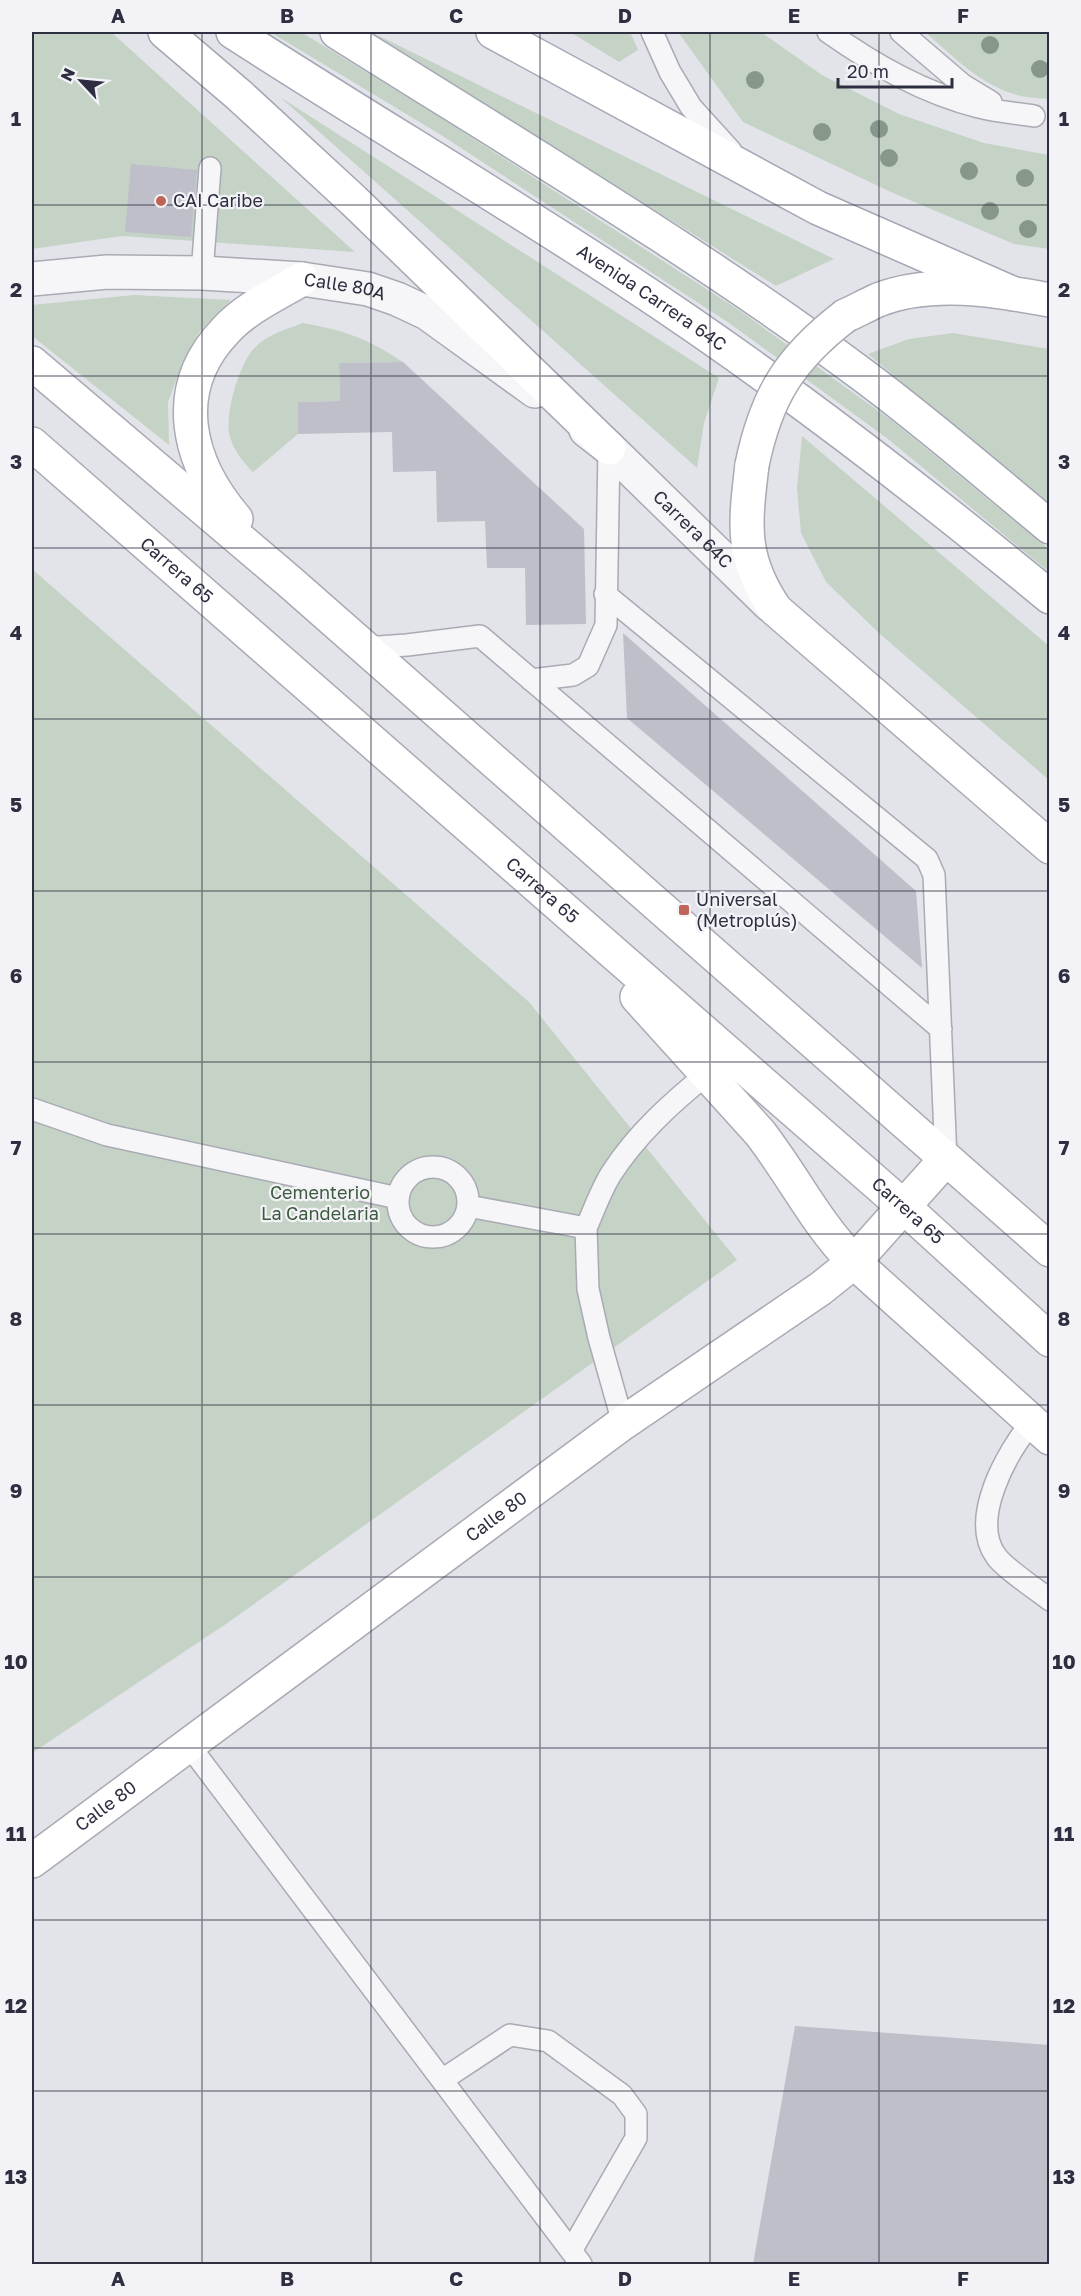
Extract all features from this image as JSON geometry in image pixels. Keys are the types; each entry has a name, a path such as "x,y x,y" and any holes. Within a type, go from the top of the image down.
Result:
{"main road":[{"path":"165,32 239,95 354,201 609,448"},
{"name":"Avenida Carrera 64C","path":"233,32 549,230 687,322 811,408 885,464 1050,597"},
{"path":"338,32 703,264 785,319 862,374 1050,527"},
{"path":"493,32 818,208 1014,294"},
{"path":"290,582 218,498 201,468 193,444 191,406 194,387 206,356 226,329 250,311 302,279"},
{"path":"1050,300 969,289 928,289 880,299 844,316 819,336 794,363 771,401 758,435 752,465 746,522 753,570 762,591 776,610 1050,847"},
{"path":"32,363 290,582 1050,1250"},
{"name":"Carrera 65","path":"32,444 904,1207 1050,1340"},
{"path":"531,880 771,1146 815,1217 833,1241 1041,1430"},
{"name":"Calle 80","path":"32,1861 623,1423 820,1289 854,1262 946,1160"}],"street":[{"name":"Calle 80A","path":"32,279 107,272 202,273 302,279 368,289 397,299 427,314 523,382 609,448"},
{"name":"Carrera 64C","path":"609,448 776,610"}],"lane":[{"path":"652,32 670,72 691,107 725,145 761,177"},
{"path":"828,32 893,74 935,93 980,108 1042,116"},
{"path":"901,32 963,86 992,102 1042,116"},
{"path":"202,273 210,168"},
{"path":"531,680 573,675 588,666 606,625 609,448"},
{"path":"605,594 927,860 934,875 946,1160"},
{"path":"364,648 480,636 941,1029"},
{"path":"623,1423 598,1338 588,1289 586,1228 610,1175 629,1150 672,1102 707,1074"},
{"path":"32,1109 106,1135 398,1198"},
{"path":"437,1167 450,1171 460,1180 466,1193 468,1206 464,1219 455,1229 443,1236 429,1237 416,1233 405,1224 399,1212 398,1198 403,1185 411,1175 423,1168 437,1167"},
{"path":"468,1206 586,1228"},
{"path":"1041,1430 1015,1443 987,1507 985,1529 996,1557 1050,1600"},
{"path":"188,1744 576,2258 636,2138 636,2114 622,2095 548,2041 510,2035 442,2080"}],"green space":[{"path":"32,32 111,32 355,252 122,236 32,249"},
{"path":"270,32 301,32 446,121 739,310 895,423 1049,549 1049,572 888,439 729,323 441,135"},
{"path":"371,32 834,259 776,286"},
{"path":"570,32 630,32 638,50 619,62"},
{"path":"678,32 761,32 822,75 899,114 984,143 1049,155 1049,249 1014,244 893,193 743,122"},
{"path":"925,32 1049,32 1049,99 1021,96 991,84 968,69"},
{"path":"280,97 719,378 704,423 697,468"},
{"path":"134,295 231,300 200,331 183,362 168,402 169,445 32,336 32,305"},
{"path":"303,323 356,336 403,362 339,363 340,401 298,402 298,434 253,472 239,456 230,437 229,418 237,381 246,360 256,346 274,334"},
{"path":"953,333 1049,349 1049,506 868,354 909,339"},
{"path":"802,436 1049,646 1049,780 880,634 826,582 801,533 797,489"},
{"name":"Cementerio La Candelaria","path":"32,569 529,1002 737,1260 226,1624 32,1753"}],"building":[{"name":"CAI Caribe","path":"131,164 197,170 191,237 125,232"},
{"path":"403,362 584,529 586,624 526,625 525,568 487,568 485,521 437,522 436,471 393,472 392,432 298,434 298,402 340,401 339,363"},
{"path":"623,633 916,891 922,968 627,718"},
{"path":"795,2026 1050,2045 1050,2264 753,2264"}],"place":[{"name":"CAI Caribe","path":"161,201"},
{"name":"Universal (Metroplús)","path":"684,910"}]}
